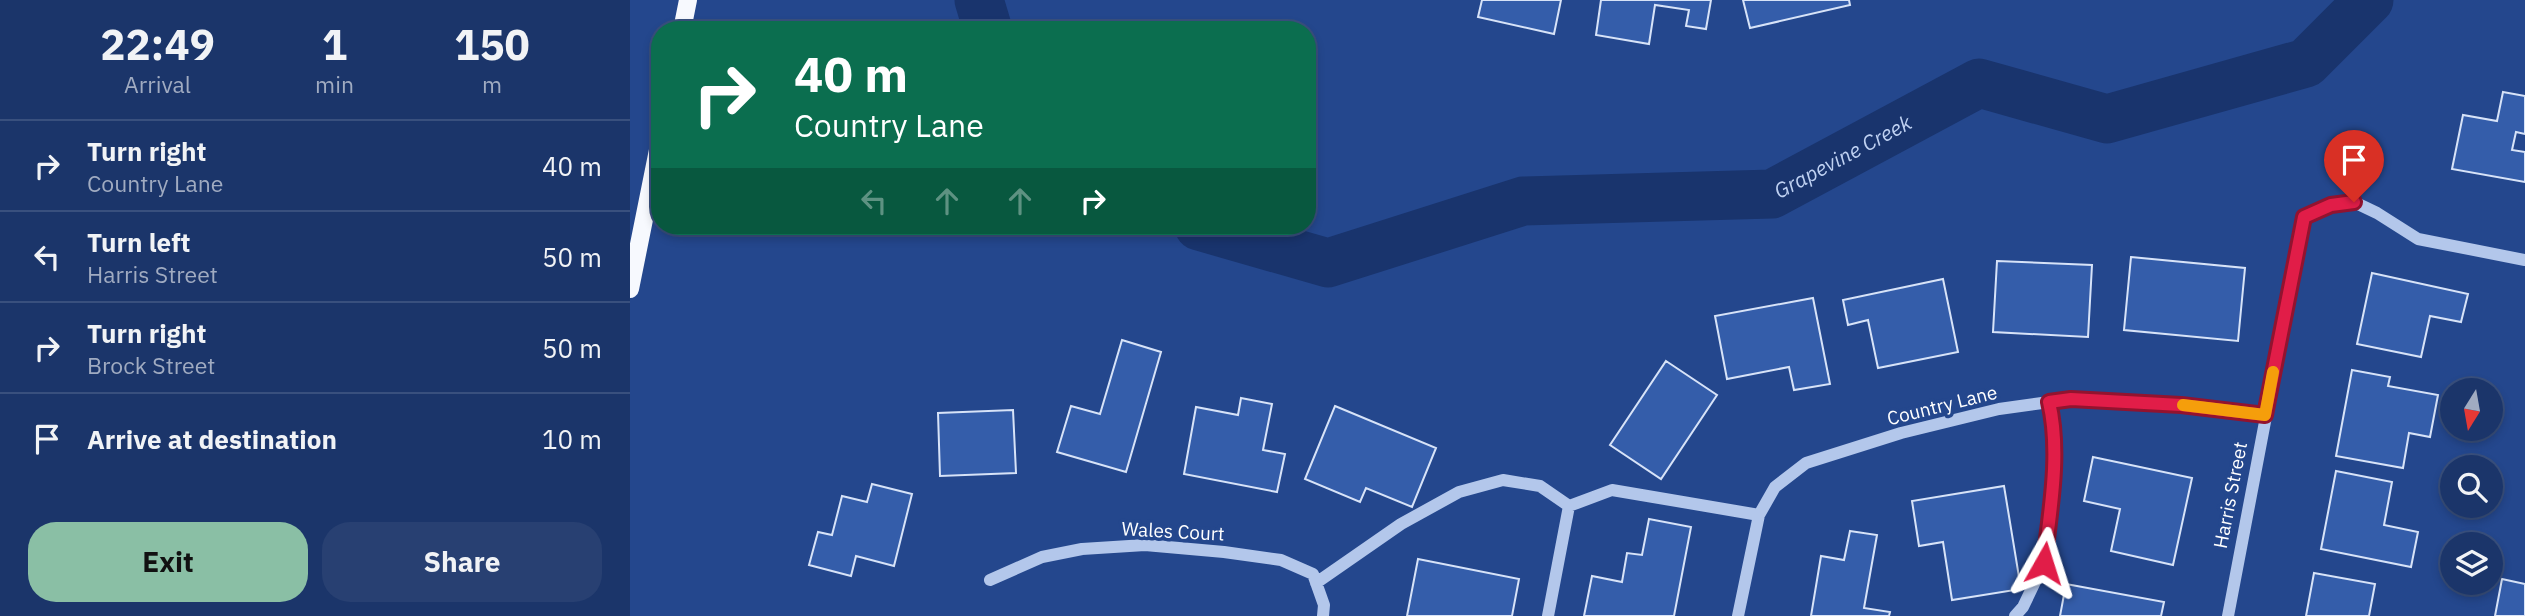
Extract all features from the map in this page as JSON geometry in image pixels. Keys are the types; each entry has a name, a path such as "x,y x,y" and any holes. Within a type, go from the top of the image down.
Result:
{"main road":[{"path":"684,21 688,0"},
{"path":"630,289 651,185"}],"street":[{"name":"Harris Street","path":"2228,616 2304,217 2331,205 2354,202 2418,239 2525,260"},
{"name":"Country Lane","path":"1738,616 1759,515 1775,487 1806,463 1901,433 1999,410 2071,399 2181,405 2265,415"},
{"path":"2015,616 2023,607 2044,563 2052,494 2054,422 2049,402"},
{"path":"1323,616 1324,605 1316,583 1401,524 1459,492 1503,480 1541,486 1569,506"},
{"path":"1569,506 1612,491 1759,515"},
{"path":"1548,616 1569,506"},
{"name":"Wales Court","path":"990,580 1042,556 1082,549 1145,545 1282,560 1312,574 1316,583"}],"building":[{"path":"1482,0 1561,0 1554,34 1478,17"},
{"path":"1601,0 1711,0 1706,29 1686,26 1689,10 1655,5 1649,44 1596,35"},
{"path":"1743,0 1849,0 1850,5 1750,28"},
{"path":"2503,92 2525,96 2525,134 2516,132 2512,150 2525,152 2525,182 2452,169 2463,115 2497,121"},
{"path":"2131,257 2245,268 2238,341 2124,330"},
{"path":"1997,261 2092,265 2088,337 1993,332"},
{"path":"2372,273 2468,294 2461,322 2430,316 2421,357 2357,344"},
{"path":"1943,279 1958,352 1878,368 1868,320 1848,325 1843,300"},
{"path":"1813,298 1830,384 1794,390 1789,367 1727,379 1715,316"},
{"path":"1122,340 1161,352 1126,472 1057,452 1071,406 1100,414"},
{"path":"1666,361 1717,395 1661,479 1610,445"},
{"path":"2352,370 2390,377 2388,386 2438,395 2430,437 2409,433 2403,468 2336,456"},
{"path":"1241,398 1272,404 1263,450 1285,454 1277,492 1184,474 1196,407 1238,415"},
{"path":"1335,406 1436,448 1412,507 1366,488 1360,502 1305,479"},
{"path":"1013,410 1016,473 940,476 938,413"},
{"path":"2093,457 2192,478 2173,565 2111,551 2120,509 2084,501"},
{"path":"2336,471 2392,482 2384,525 2418,532 2411,567 2321,549"},
{"path":"872,484 912,494 894,566 856,556 851,576 809,565 818,532 832,535 842,496 867,502"},
{"path":"2004,486 2021,589 1952,600 1943,542 1919,546 1912,501"},
{"path":"1649,519 1691,527 1674,616 1584,616 1592,576 1622,582 1627,553 1642,555"},
{"path":"1850,531 1877,535 1864,608 1890,612 1889,616 1811,616 1821,556 1844,560"},
{"path":"1418,559 1519,579 1512,616 1407,616"},
{"path":"2314,573 2375,584 2369,616 2306,616"},
{"path":"2503,579 2525,584 2525,616 2495,616 2499,595 2503,595"},
{"path":"2066,584 2164,602 2161,616 2060,616"}],"waterway":[{"name":"Grapevine Creek","path":"979,0 985,21"},
{"name":"Grapevine Creek","path":"1230,235 1328,263 1523,201 1772,194 1979,83 2107,119 2306,63 2369,0"}],"slow traffic":[{"path":"2183,405 2265,415 2273,372"}],"route":[{"path":"2044,563 2052,494 2054,422 2049,402 2071,399 2181,405 2265,415 2304,217 2331,205 2354,202"}]}
